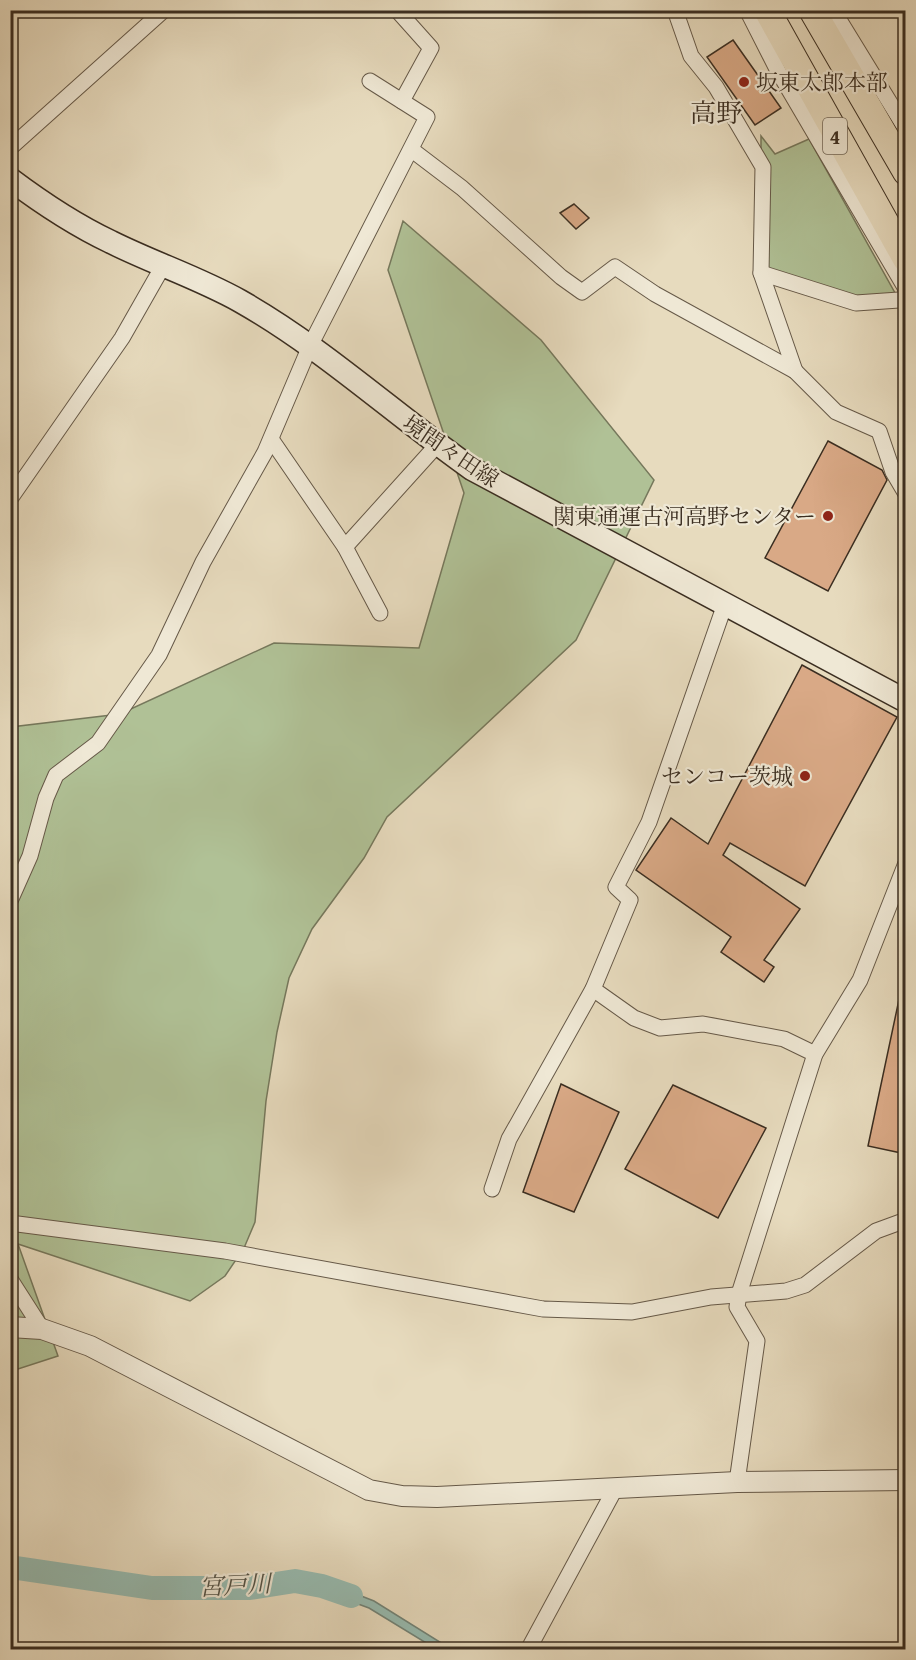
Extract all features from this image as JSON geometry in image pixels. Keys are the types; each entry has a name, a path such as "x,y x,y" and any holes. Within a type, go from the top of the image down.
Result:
{"highway":[{"name":"4","path":"767,10 906,260"},
{"name":"4","path":"812,10 902,157"}],"main road":[{"name":"境間々田線","path":"10,179 60,215 238,300 309,346 437,445 472,469 906,700"}],"street":[{"path":"10,148 164,10"},
{"path":"397,10 431,48 402,101"},
{"path":"675,10 691,56 716,87 763,167 761,273 795,371"},
{"path":"747,10 778,72 902,294 856,303 761,273"},
{"path":"833,10 906,129"},
{"path":"10,901 30,856 46,798 56,775 98,743 159,655 203,562 271,439 309,346 428,117 370,81"},
{"path":"412,150 462,188 561,277 582,292 615,267 655,294 795,371 836,412 879,431 893,472 906,494"},
{"path":"10,499 122,338 163,266"},
{"path":"271,439 345,547 380,613"},
{"path":"345,547 437,445"},
{"path":"492,1189 509,1139 594,989 630,900 616,887 649,822 725,604"},
{"path":"737,1482 757,1341 737,1307 740,1294 815,1054 860,980 906,863"},
{"path":"594,989 634,1018 660,1028 703,1024 784,1040 815,1054"},
{"path":"10,1223 225,1251 543,1309 632,1312 740,1294 786,1291 805,1285 876,1231 906,1220"},
{"path":"10,1279 42,1329"},
{"path":"10,1327 42,1329 90,1346 369,1490 402,1496 437,1497 737,1482 906,1480"},
{"path":"528,1650 615,1489"}],"green space":[{"path":"761,136 775,154 809,139 899,300 856,303 761,273"},
{"path":"403,221 541,340 654,480 576,640 387,817 364,858 312,929 289,978 277,1032 266,1101 255,1222 244,1248 225,1276 190,1301 18,1244 58,1356 18,1369 11,1368 11,727 120,714 274,643 419,648 464,493 388,270"}],"water":[{"path":"323,1581 374,1601 451,1649 436,1649 369,1608 320,1590"}],"building":[{"name":"坂東太郎本部","path":"733,40 781,108 755,125 707,57"},
{"path":"574,204 589,218 576,229 560,213"},
{"name":"関東通運古河高野センター","path":"828,441 882,470 887,480 828,591 765,558"},
{"name":"センコー茨城","path":"802,665 897,717 805,886 730,843 723,855 800,909 764,960 774,967 764,982 721,952 731,937 636,870 671,818 708,844"},
{"path":"901,990 906,991 906,1154 868,1146"},
{"path":"561,1084 619,1112 574,1212 523,1192"},
{"path":"673,1085 766,1128 718,1218 625,1169"}],"waterway":[{"name":"宮戸川","path":"10,1567 152,1588 250,1588 295,1581 322,1586 351,1596"}],"place":[{"name":"坂東太郎本部","path":"744,82"},
{"name":"関東通運古河高野センター","path":"828,516"},
{"name":"センコー茨城","path":"805,776"}],"district":[{"name":"高野","path":"716,112"}]}
